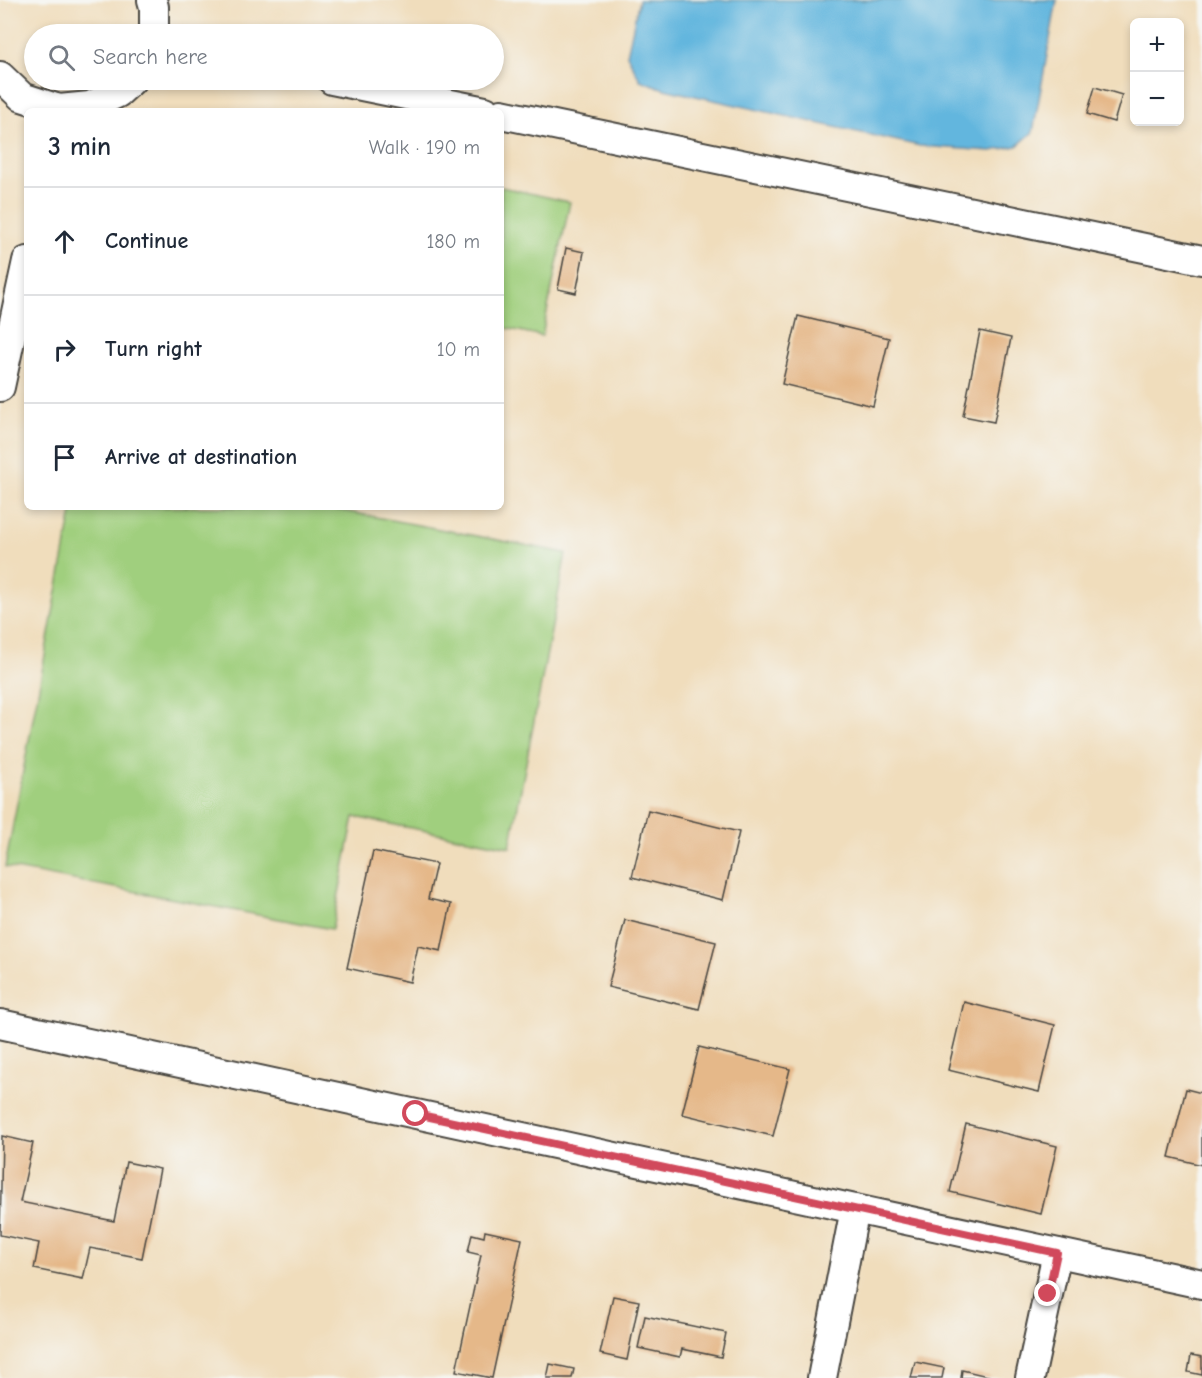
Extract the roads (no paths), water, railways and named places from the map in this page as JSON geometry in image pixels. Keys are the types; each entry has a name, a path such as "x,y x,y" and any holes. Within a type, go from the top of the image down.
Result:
{"street":[{"path":"152,0 154,24"},
{"path":"0,76 22,97 53,108"},
{"path":"74,108 90,106 121,90"},
{"path":"381,90 470,108"},
{"path":"504,115 1202,260"},
{"path":"0,387 24,275"},
{"path":"0,1024 1202,1284"},
{"path":"822,1378 855,1209"},
{"path":"1030,1378 1057,1253"}],"water":[{"path":"639,0 1057,0 1033,132 1017,146 991,151 920,146 664,89 640,80 627,55"}]}
